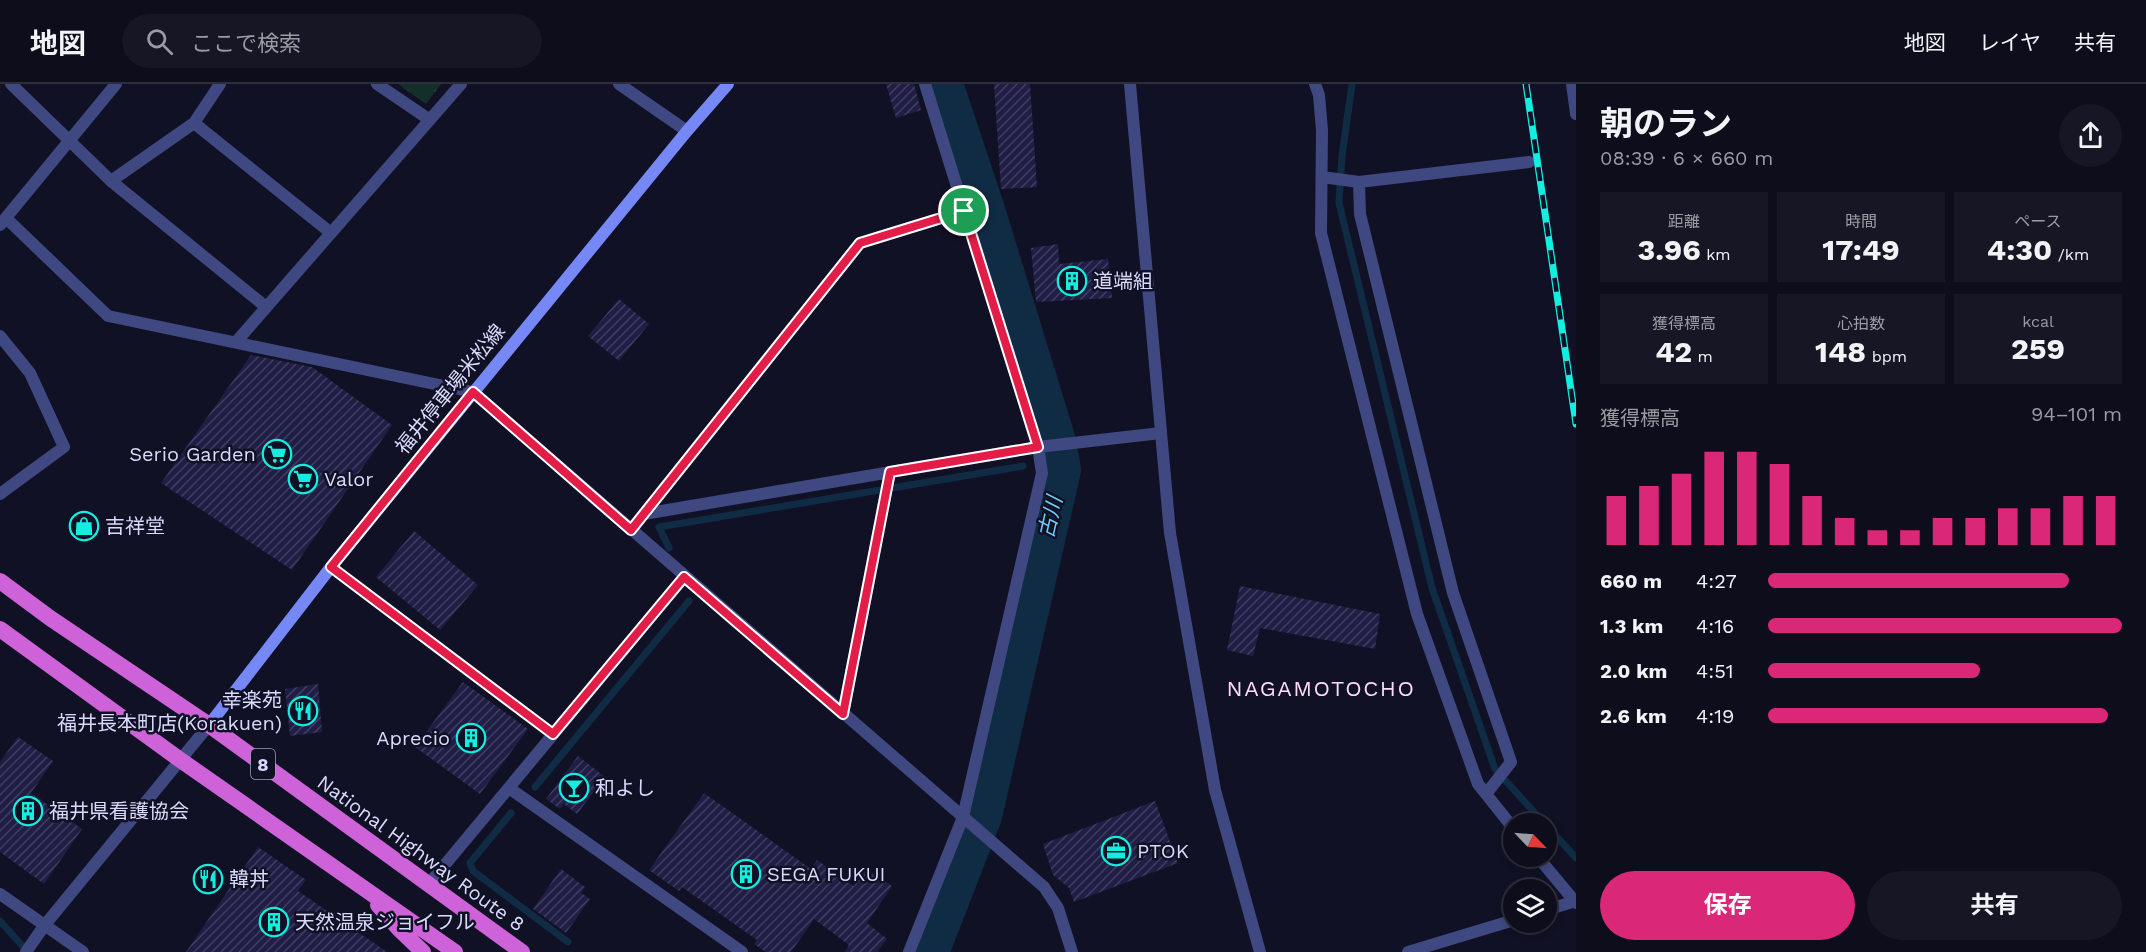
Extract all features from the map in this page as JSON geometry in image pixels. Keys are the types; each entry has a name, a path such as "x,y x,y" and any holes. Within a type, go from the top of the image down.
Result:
{"highway":[{"name":"National Highway Route 8","path":"0,581 50,618 209,724 522,952"},
{"name":"8","path":"0,629 179,759 455,952"},
{"name":"8","path":"364,890 423,952"}],"main road":[{"name":"福井停車場米松線","path":"209,724 331,567 687,131 728,84"}],"street":[{"path":"11,84 111,181 266,307"},
{"path":"116,84 3,221 108,316 473,392 1044,887 1058,908 1072,952"},
{"path":"111,181 194,123 220,84"},
{"path":"376,84 430,120"},
{"path":"236,342 461,84"},
{"path":"619,84 687,131"},
{"path":"909,952 963,817 1042,473 1038,447 925,84"},
{"path":"1130,84 1170,533 1215,790 1260,952"},
{"path":"1315,84 1319,95 1322,130 1321,233 1417,614 1478,784 1503,815"},
{"path":"1572,84 1576,114"},
{"path":"194,123 331,233"},
{"path":"1322,177 1359,182 1529,162"},
{"path":"1359,182 1360,214 1453,593 1511,762 1486,794"},
{"path":"631,530 860,243 964,211"},
{"path":"0,336 30,373 64,447 0,495"},
{"path":"644,514 1038,447 1161,433"},
{"path":"843,714 890,472"},
{"path":"331,567 553,734"},
{"path":"428,885 684,577"},
{"path":"26,952 44,926 209,724"},
{"path":"509,788 741,952"},
{"path":"1546,867 1576,902 1557,907"},
{"path":"0,894 83,952"},
{"path":"1408,952 1503,923"}],"green space":[{"path":"398,84 441,84 426,104"}],"building":[{"path":"886,84 914,84 921,110 896,118"},
{"path":"994,84 1030,84 1037,187 1001,189"},
{"name":"道端組","path":"1058,244 1059,264 1108,259 1112,298 1036,302 1031,248"},
{"path":"619,299 649,324 619,361 588,336"},
{"name":"Serio Garden","path":"251,355 312,367 392,425 292,570 161,483"},
{"path":"414,531 478,585 440,630 376,577"},
{"path":"1240,586 1380,614 1375,649 1260,628 1253,656 1227,650"},
{"name":"Aprecio","path":"463,682 528,729 480,794 415,747"},
{"name":"幸楽苑 福井長本町店(Korakuen)","path":"318,684 322,732 290,736 285,689"},
{"name":"福井県看護協会","path":"18,737 53,761 31,793 82,829 44,884 0,852 0,762"},
{"path":"578,756 605,777 577,814 564,804 560,809 546,799"},
{"name":"SEGA FUKUI","path":"704,793 811,869 817,860 854,886 865,868 892,886 867,923 887,939 877,952 845,952 849,945 814,919 791,952 766,952 754,944 757,940 682,887 679,891 649,870"},
{"path":"1155,801 1178,863 1074,902 1069,888 1053,875 1043,844"},
{"name":"天然温泉ジョイフル","path":"258,847 306,880 298,891 387,952 186,952"},
{"path":"561,869 585,887 581,893 590,899 566,933 533,909"}],"waterway":[{"name":"古川","path":"929,952 982,816 1061,470 1055,438 985,210 943,84"},
{"path":"1352,84 1342,156 1339,203 1432,588 1495,769 1535,813"},
{"path":"669,548 659,527 1023,466"},
{"path":"535,787 689,601"},
{"path":"511,813 470,863 473,871 568,942"},
{"path":"1557,837 1576,858"},
{"path":"0,921 28,952"}],"railway":[{"path":"1526,84 1576,424"}],"place":[{"name":"道端組","path":"1072,281"},
{"name":"Serio Garden","path":"277,454"},
{"name":"Valor","path":"303,479"},
{"name":"吉祥堂","path":"84,526"},
{"name":"幸楽苑 福井長本町店(Korakuen)","path":"303,711"},
{"name":"Aprecio","path":"471,738"},
{"name":"和よし","path":"574,788"},
{"name":"福井県看護協会","path":"28,811"},
{"name":"PTOK","path":"1116,851"},
{"name":"SEGA FUKUI","path":"746,874"},
{"name":"韓丼","path":"208,879"},
{"name":"天然温泉ジョイフル","path":"274,922"}],"district":[{"name":"NAGAMOTOCHO","path":"1321,688"}],"route":[{"path":"964,211 1038,447 890,472 843,714 684,577 553,734 331,567 473,392 631,530 860,243 964,211"}]}
